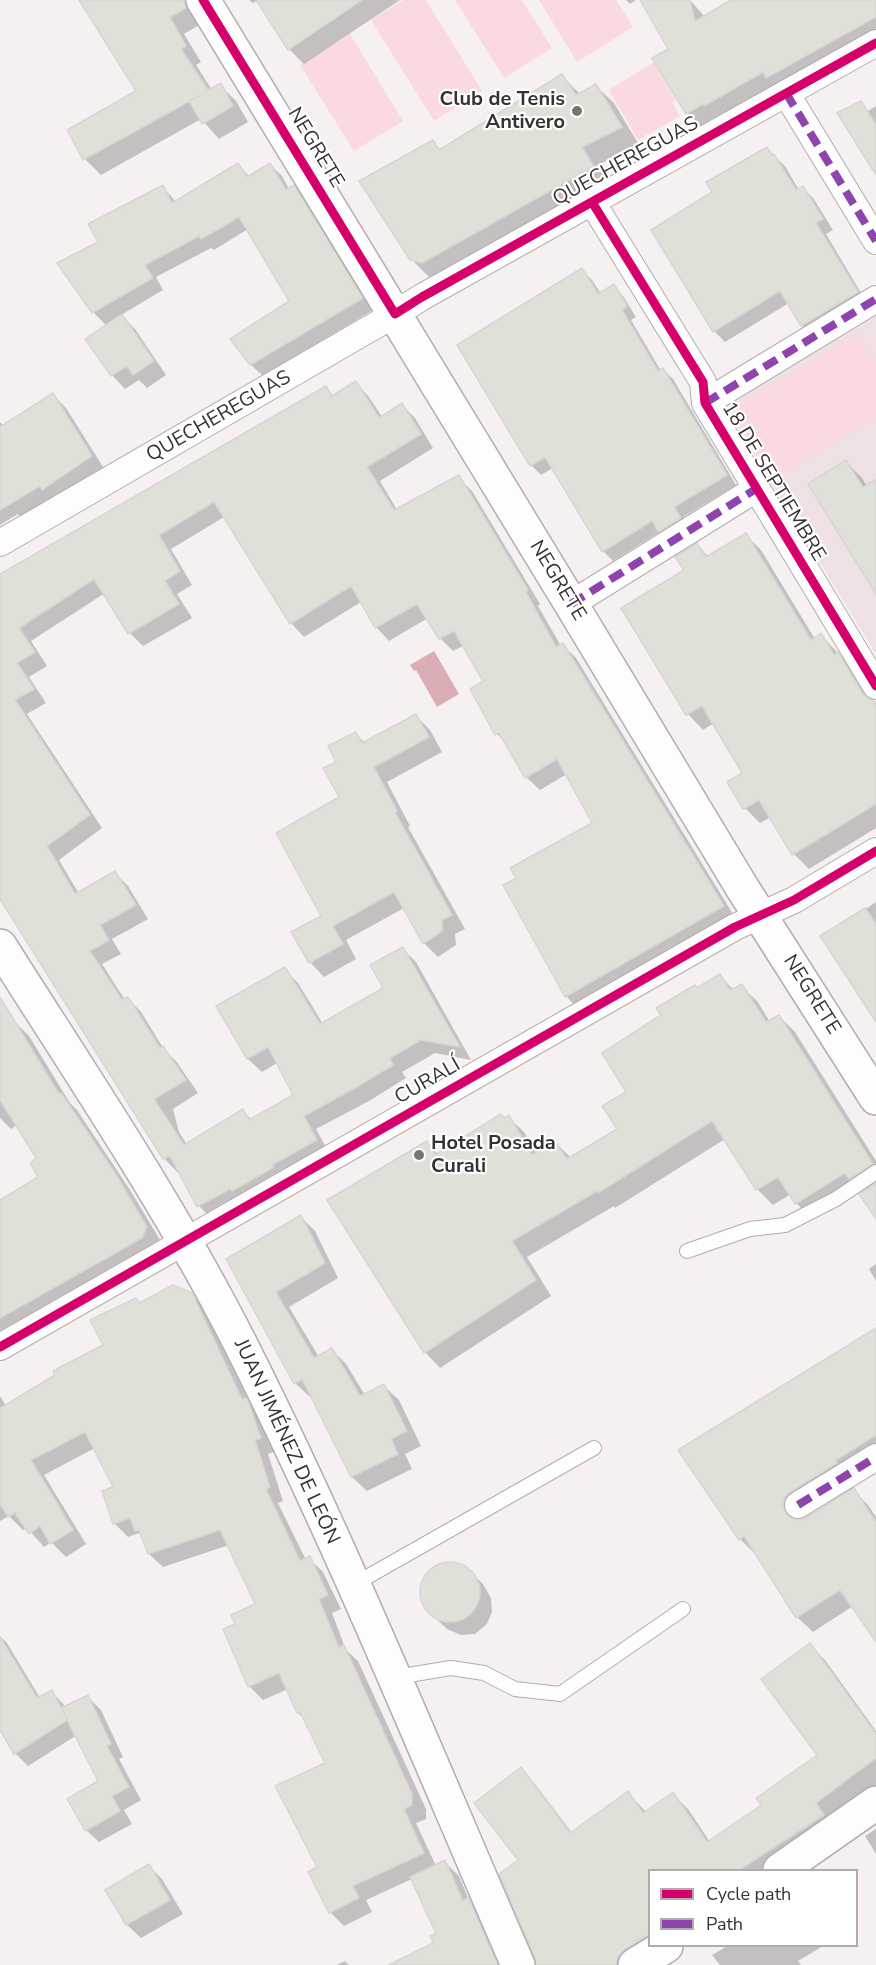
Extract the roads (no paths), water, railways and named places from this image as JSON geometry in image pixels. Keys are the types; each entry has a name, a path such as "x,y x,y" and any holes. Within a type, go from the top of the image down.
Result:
{"main road":[{"name":"NEGRETE","path":"203,0 760,915 876,1098"},
{"name":"JUAN JIMÉNEZ DE LEÓN","path":"0,946 185,1242 240,1344 295,1456 353,1585 518,1965"},
{"path":"781,1869 876,1803"},
{"path":"636,1965 664,1947"}],"street":[{"name":"QUECHEREGUAS","path":"0,543 422,297 876,43"},
{"path":"786,93 876,241"},
{"name":"18 DE SEPTIEMBRE","path":"592,202 703,382 705,404 876,686"},
{"path":"705,404 876,299"},
{"path":"571,604 756,489"},
{"name":"CURALÍ","path":"0,1347 715,938 794,900 876,851"},
{"path":"798,1505 876,1457"}],"lane":[{"path":"687,1251 750,1229 785,1225 836,1199 876,1172"},
{"path":"353,1585 594,1448"},
{"path":"393,1678 451,1668 484,1672 515,1689 561,1694 683,1609"}],"place":[{"name":"Club de Tenis Antivero","path":"577,111"},
{"name":"Hotel Posada Curali","path":"419,1155"}]}
